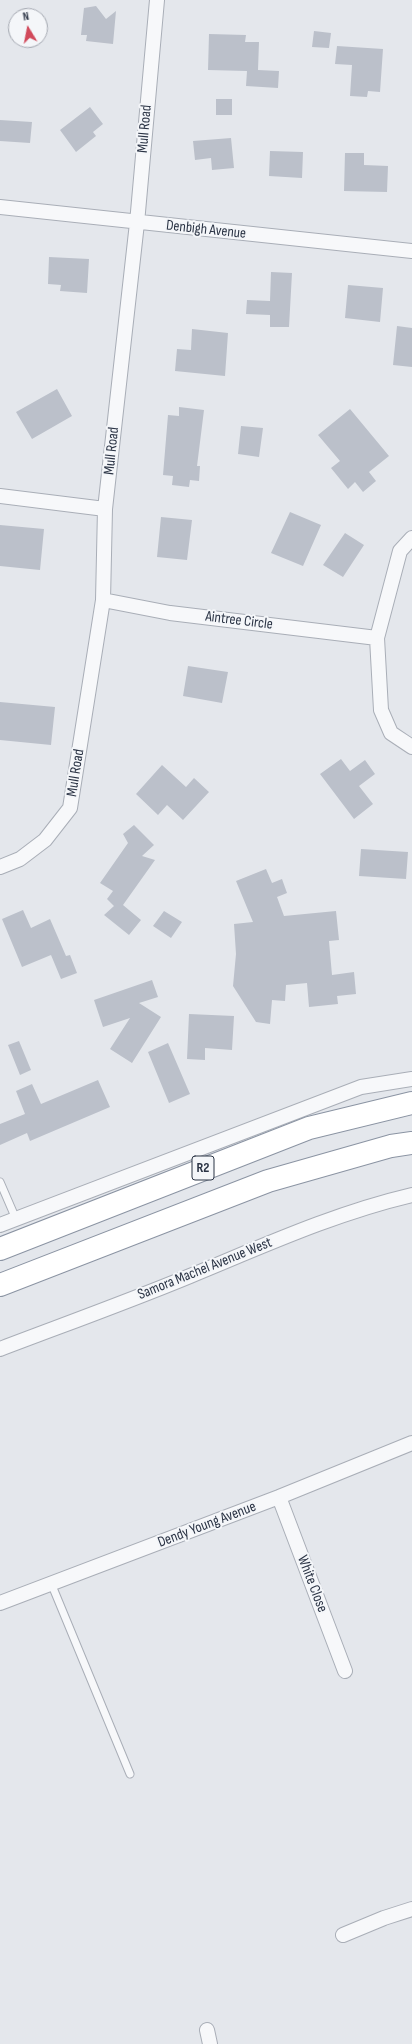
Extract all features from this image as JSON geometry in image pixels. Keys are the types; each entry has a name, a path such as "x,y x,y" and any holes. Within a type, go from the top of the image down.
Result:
{"highway":[{"name":"R2","path":"0,1249 301,1131 412,1103"},
{"name":"R2","path":"0,1285 268,1182 391,1146 412,1143"}],"street":[{"name":"Mull Road","path":"0,867 20,859 45,840 70,808 103,600 105,509 137,223 157,0"},
{"name":"Denbigh Avenue","path":"0,207 137,223 412,251"},
{"path":"0,496 105,509"},
{"path":"412,538 400,551 377,638 381,710 390,733 412,747"},
{"name":"Aintree Circle","path":"103,600 170,612 377,638"},
{"path":"0,1225 361,1087 412,1079"},
{"name":"Samora Machel Avenue West","path":"0,1349 161,1288 318,1223 384,1202 412,1196"},
{"name":"Dendy Young Avenue","path":"0,1603 279,1497 412,1444"},
{"name":"White Close","path":"279,1497 344,1671"},
{"path":"343,1935 384,1918 412,1909"}],"lane":[{"path":"0,1182 16,1219"},
{"path":"51,1583 130,1774"}],"building":[{"path":"96,6 106,19 116,11 113,44 86,41 87,35 81,35 84,8"},
{"path":"314,31 331,33 329,48 312,47"},
{"path":"209,34 246,35 245,42 259,42 258,70 279,71 278,88 246,86 247,71 208,70"},
{"path":"337,46 383,49 380,92 368,91 367,97 350,96 352,65 335,64"},
{"path":"216,99 232,99 232,115 216,115"},
{"path":"90,107 103,124 93,132 96,136 76,152 60,130"},
{"path":"0,120 32,122 30,143 0,141"},
{"path":"231,138 234,168 212,170 211,158 195,160 193,141"},
{"path":"270,151 303,152 302,178 269,176"},
{"path":"345,153 364,153 364,165 388,166 387,192 344,191"},
{"path":"49,257 89,259 87,293 60,291 61,285 48,284"},
{"path":"271,272 292,273 289,327 270,327 270,315 246,314 247,300 270,301"},
{"path":"348,285 383,288 380,322 345,318"},
{"path":"397,326 412,328 412,367 393,365"},
{"path":"192,329 228,333 225,376 175,371 177,349 191,350"},
{"path":"57,389 72,416 32,439 16,412"},
{"path":"179,407 204,410 197,466 200,466 199,481 190,480 189,487 172,485 173,476 163,475 168,415 179,416"},
{"path":"350,409 389,456 369,472 376,481 363,492 355,482 348,489 331,468 340,461 318,435"},
{"path":"241,426 263,428 259,457 238,454"},
{"path":"290,512 321,525 303,566 271,553"},
{"path":"161,517 192,520 187,560 157,557"},
{"path":"0,525 44,529 40,570 0,566"},
{"path":"345,533 364,545 343,577 323,565"},
{"path":"188,666 228,672 222,703 183,696"},
{"path":"0,702 55,707 51,745 0,740"},
{"path":"341,759 350,771 365,760 375,774 359,786 373,804 354,819 320,774"},
{"path":"162,765 186,787 194,778 209,792 183,820 167,805 158,815 136,794"},
{"path":"134,825 154,845 142,856 155,860 123,905 141,920 129,935 104,915 114,906 107,899 113,891 100,883 128,843 123,834"},
{"path":"361,849 408,852 406,879 359,876"},
{"path":"266,869 272,883 282,879 287,893 277,897 284,916 336,911 339,940 329,941 332,975 354,972 356,994 337,996 338,1004 309,1007 307,983 286,985 285,1001 272,1000 270,1024 256,1022 233,986 236,954 234,924 253,922 236,881"},
{"path":"23,910 31,928 50,919 66,956 70,955 77,973 61,979 51,955 22,967 2,919"},
{"path":"164,911 182,922 171,938 153,926"},
{"path":"152,980 158,997 139,1003 161,1017 132,1063 110,1049 130,1018 103,1027 94,1000"},
{"path":"189,1014 234,1016 232,1050 205,1048 205,1060 187,1059"},
{"path":"19,1041 31,1070 20,1075 8,1045"},
{"path":"168,1043 190,1094 169,1103 148,1052"},
{"path":"98,1080 110,1107 30,1141 27,1133 0,1145 0,1124 25,1114 16,1091 32,1084 41,1104"}]}
